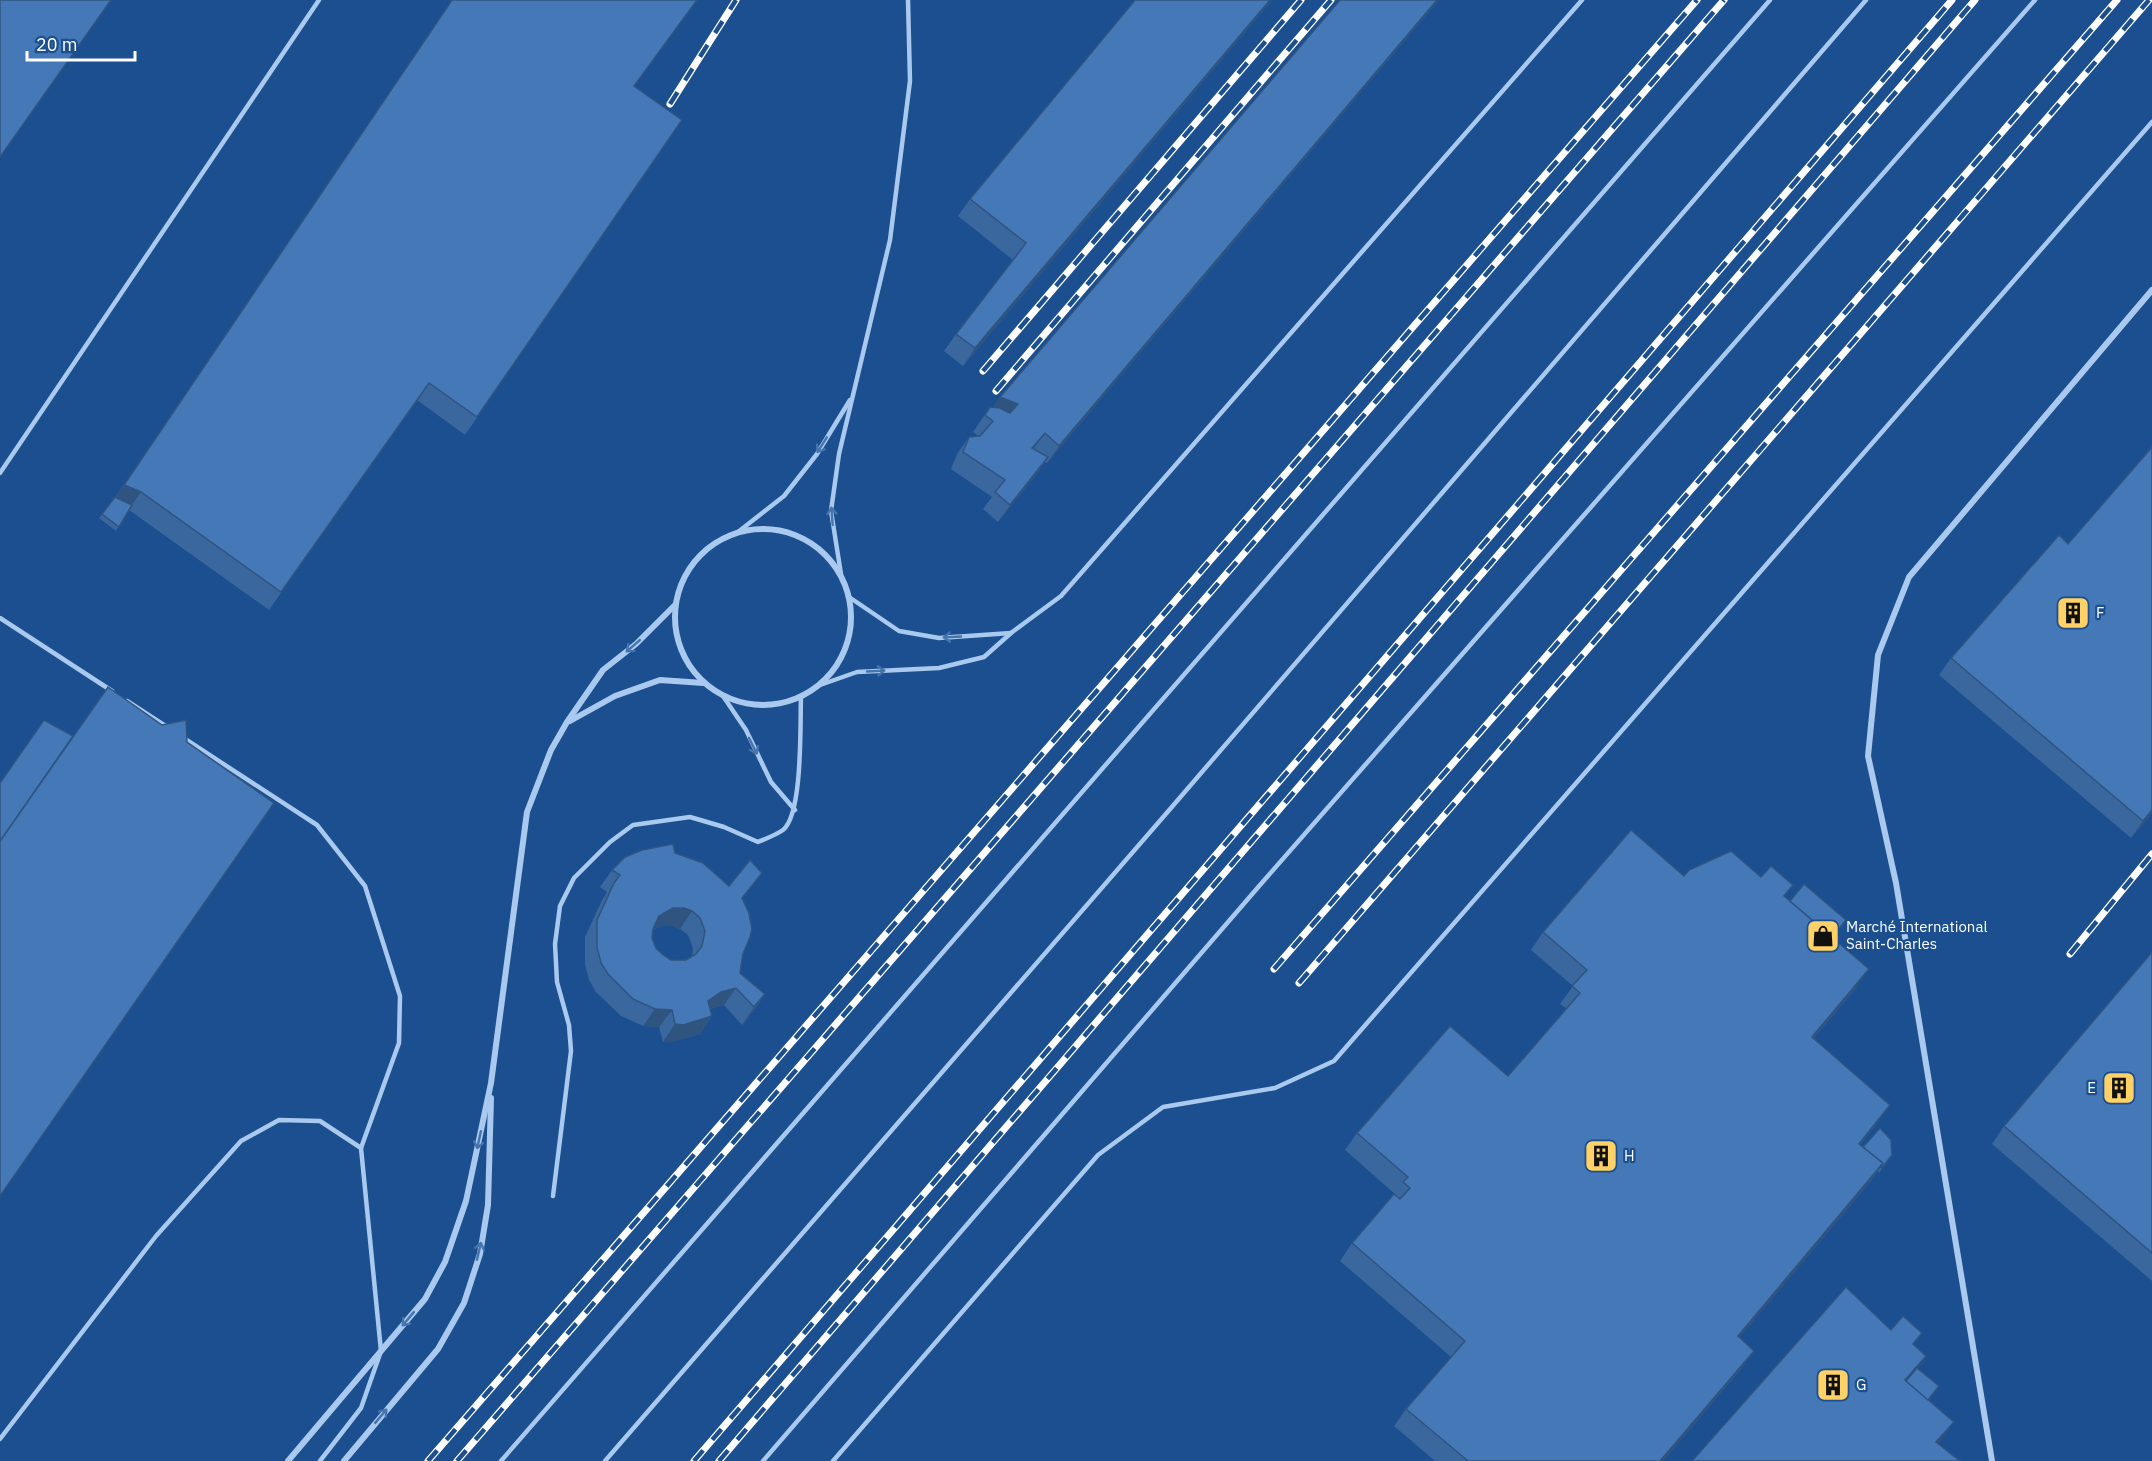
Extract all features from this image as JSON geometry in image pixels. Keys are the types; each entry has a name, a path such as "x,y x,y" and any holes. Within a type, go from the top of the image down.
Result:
{"street":[{"path":"1992,1461 1896,884 1868,756 1878,655 1909,577 2152,290"},
{"path":"767,528 796,535 822,550 841,574 849,597 851,621 847,645 836,667 820,685 801,697 775,705 748,705 723,696 703,683 686,661 676,634 675,605 682,580 696,559 715,542 738,532 767,528"},
{"path":"288,1461 425,1299 445,1262 466,1201 491,1083 527,812 551,750 567,722 603,670 636,644 675,605"},
{"path":"567,722 615,696 660,680 703,683"},
{"path":"344,1461 438,1349 464,1303 480,1254 488,1205 491,1083"}],"lane":[{"path":"0,473 319,0"},
{"path":"841,574 831,511 839,454 890,240 910,81 908,0"},
{"path":"820,685 856,672 939,668 984,657 1011,633 1061,596 1582,0"},
{"path":"501,1461 1770,0"},
{"path":"604,1461 1172,808 1866,0"},
{"path":"764,1461 1260,885 2035,0"},
{"path":"833,1461 1098,1155 1163,1107 1275,1088 1334,1061 2152,122"},
{"path":"738,532 784,496 817,454 853,395"},
{"path":"849,597 898,631 939,638 1011,633"},
{"path":"0,618 168,728"},
{"path":"723,696 746,730 771,782 795,810"},
{"path":"553,1196 571,1051 569,1025 557,982 555,944 560,906 574,878 610,842 633,825 690,817 724,827 758,842 784,829 795,810 801,697"},
{"path":"178,734 317,825 365,886 400,996 399,1042 361,1148 381,1351 361,1408 320,1461"},
{"path":"0,1439 156,1236 241,1141 279,1120 320,1121 361,1148"}],"building":[{"path":"0,0 111,0 0,157"},
{"path":"452,0 697,0 634,86 682,120 477,417 429,383 281,592 141,492 124,485"},
{"path":"1135,0 1270,0 975,348 956,334 1026,243 970,199"},
{"path":"1340,0 1437,0 1059,446 1045,433 1032,448 1048,457 1010,505 995,492 1005,480 963,452 969,437 980,436 993,421 985,415 990,407 1000,408 1010,413 1018,404 1000,397"},
{"name":"F","path":"2152,447 2152,810 2143,821 1951,658 2059,535 2068,544"},
{"path":"115,497 132,505 119,527 102,514"},
{"path":"108,687 162,725 186,720 187,742 274,803 0,1196 0,841"},
{"path":"44,720 73,736 0,841 0,783"},
{"name":"H","path":"1631,830 1684,876 1689,870 1731,851 1761,877 1771,866 1793,885 1784,896 1869,969 1812,1037 1890,1105 1859,1144 1883,1163 1738,1336 1754,1351 1660,1461 1468,1461 1406,1409 1465,1341 1352,1243 1394,1194 1400,1199 1410,1188 1403,1182 1408,1177 1357,1133 1450,1026 1508,1076 1580,993 1572,986 1587,970 1543,932"},
{"path":"673,844 675,853 703,863 729,886 750,860 762,873 742,898 749,913 752,929 743,954 740,973 765,994 754,1007 736,988 721,992 708,1001 712,1016 683,1025 675,1024 672,1010 655,1009 633,999 608,974 601,963 597,947 597,920 620,875 612,870 625,857 642,850","holes":["673,908 684,908 700,918 705,931 702,946 696,954 686,960 671,960 656,948 652,938 653,929 659,916"]},
{"path":"1804,884 1846,920 1832,937 1790,901"},
{"name":"E","path":"2152,952 2152,1253 2004,1126"},
{"path":"1880,1128 1891,1140 1892,1155 1882,1168 1883,1163 1863,1147"},
{"name":"G","path":"1846,1287 1891,1330 1903,1316 1922,1333 1913,1344 1926,1356 1905,1380 1954,1422 1936,1442 1960,1461 1692,1461"},
{"path":"1917,1368 1939,1386 1928,1400 1906,1381"}],"railway":[{"path":"670,104 736,0"},
{"path":"983,371 1301,0"},
{"path":"996,391 1331,0"},
{"path":"428,1461 1697,0"},
{"path":"457,1461 1724,0"},
{"path":"694,1461 1952,0"},
{"path":"719,1461 1975,0"},
{"path":"1274,969 2117,0"},
{"path":"1299,983 2149,0"},
{"path":"2070,954 2152,854"}],"place":[{"name":"F","path":"2073,613"},
{"name":"Marché International Saint-Charles","path":"1823,936"},
{"name":"E","path":"2119,1088"},
{"name":"H","path":"1601,1156"},
{"name":"G","path":"1833,1385"}]}
